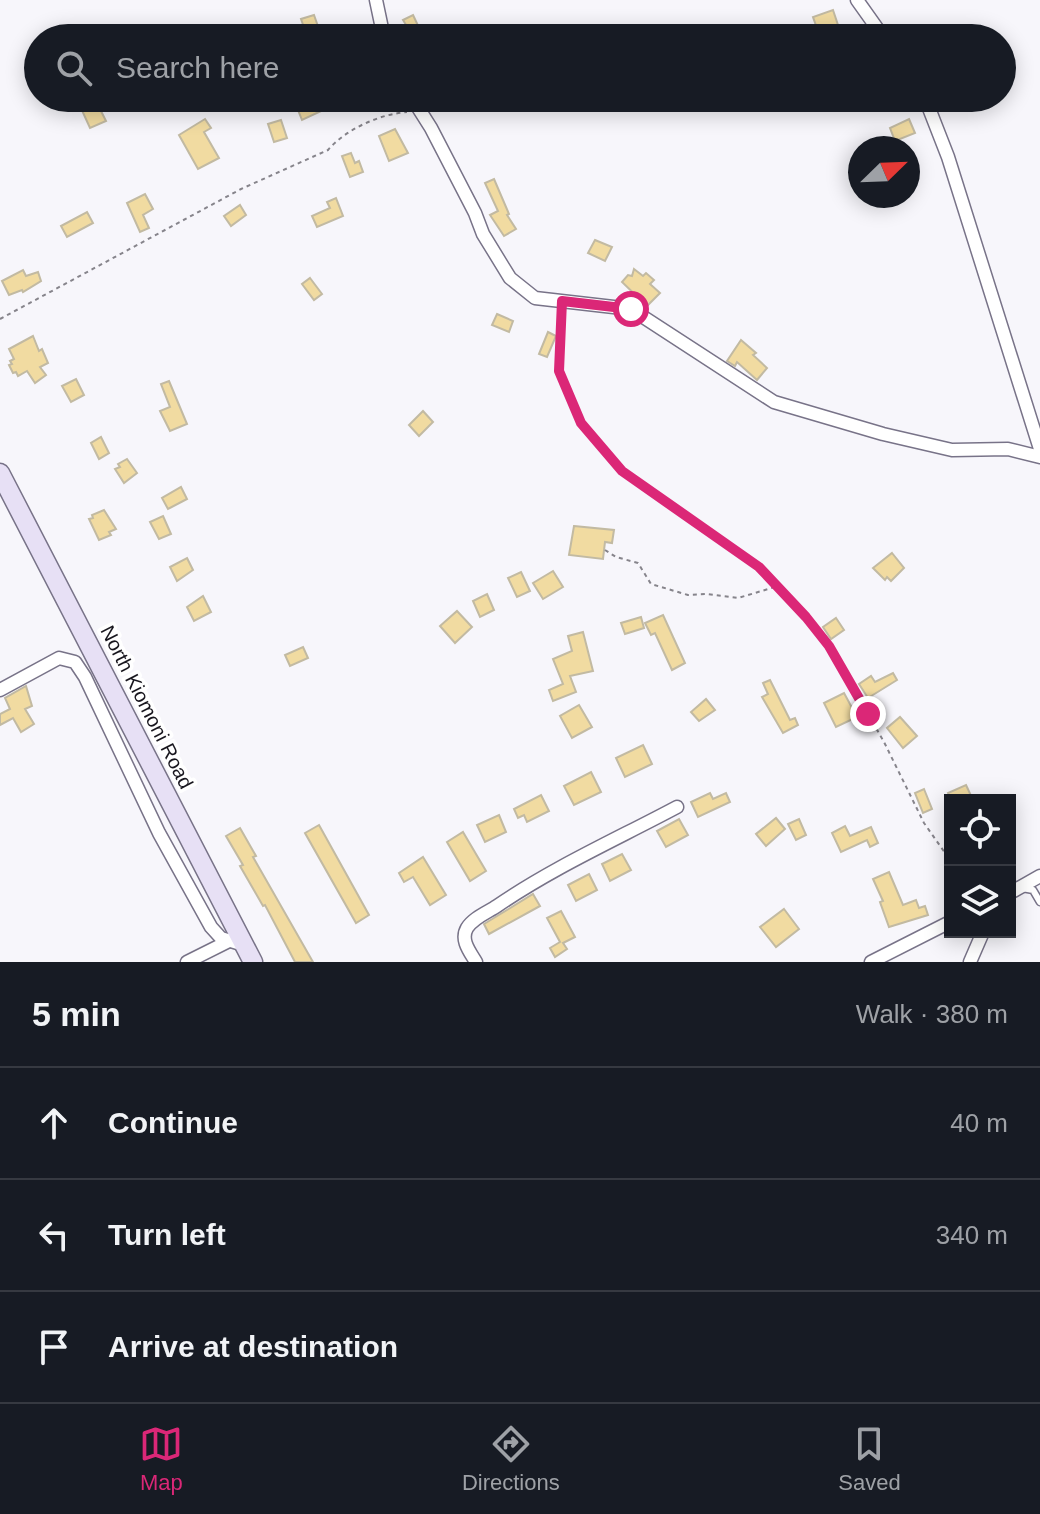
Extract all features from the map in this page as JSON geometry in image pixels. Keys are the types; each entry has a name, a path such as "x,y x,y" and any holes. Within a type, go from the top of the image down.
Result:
{"main road":[{"name":"North Kiomoni Road","path":"0,473 236,943 253,962"}],"street":[{"path":"376,0 381,24"},
{"path":"857,0 874,24"},
{"path":"419,112 431,128 483,234 510,278 535,298 631,309 774,402 883,434 952,450 1008,449 1040,457"},
{"path":"930,112 948,157 1040,449"},
{"path":"0,690 59,658 75,662 159,833 211,927 236,943"},
{"path":"476,962 465,942 466,930 474,921 574,859 677,807"},
{"path":"1016,889 1040,876"},
{"path":"871,962 944,925"},
{"path":"970,962 980,938"},
{"path":"187,962 236,943"}],"lane":[{"path":"1016,890 1033,890 1040,902"}],"path":[{"path":"0,319 241,189 328,150 354,129 401,112"},
{"path":"408,112 420,115"},
{"path":"562,301 559,371 581,423 622,471 759,567 806,617 829,646 884,742 924,823 944,851"},
{"path":"605,550 616,557 638,563 651,584 675,593 738,598 776,586"}],"building":[{"path":"833,10 838,24 815,24 813,17"},
{"path":"314,15 317,24 303,24 301,19"},
{"path":"413,15 417,24 405,24 403,20"},
{"path":"83,112 102,112 106,121 90,128"},
{"path":"299,112 319,112 302,120"},
{"path":"205,119 211,128 204,132 219,158 198,169 179,135"},
{"path":"909,119 915,133 893,136 890,128"},
{"path":"281,120 287,138 274,142 268,124"},
{"path":"395,129 408,153 389,161 379,136"},
{"path":"351,153 355,163 359,161 363,172 350,177 342,156"},
{"path":"494,179 507,215 516,229 504,236 490,215 498,211 485,183"},
{"path":"145,194 153,209 143,215 149,228 140,232 127,203"},
{"path":"336,198 343,216 317,227 312,216 330,208 327,202"},
{"path":"240,205 246,215 231,226 224,216"},
{"path":"87,212 93,223 67,237 61,226"},
{"path":"595,240 612,247 605,261 588,253"},
{"path":"634,269 654,280 650,284 660,293 647,306 622,282 628,275 632,276"},
{"path":"23,270 26,276 38,272 41,281 23,292 9,295 2,281"},
{"path":"310,278 322,294 314,300 302,284"},
{"path":"497,314 513,321 509,332 492,325"},
{"path":"548,332 556,336 547,357 539,354"},
{"path":"33,336 48,363 40,367 46,375 35,383 27,371 18,376 9,365 14,359 9,349"},
{"path":"741,340 767,368 757,380 737,362 735,366 727,361"},
{"path":"76,379 84,395 71,402 62,386"},
{"path":"169,381 187,424 170,431 160,411 170,407 161,384"},
{"path":"423,411 433,422 419,436 409,425"},
{"path":"101,437 109,453 99,459 91,443"},
{"path":"127,459 137,473 124,483 115,469"},
{"path":"181,487 187,499 168,509 162,498"},
{"path":"104,510 116,529 99,540 89,519"},
{"path":"163,516 171,534 159,539 150,522"},
{"path":"574,526 614,530 612,543 605,542 603,559 569,555"},
{"path":"892,553 904,568 891,581 887,577 885,580 873,568"},
{"path":"187,558 193,570 177,581 170,567"},
{"path":"553,571 563,587 543,599 533,583"},
{"path":"521,572 530,591 517,597 508,578"},
{"path":"487,594 494,610 480,617 473,601"},
{"path":"203,596 211,612 194,621 187,607"},
{"path":"457,611 472,627 455,643 440,626"},
{"path":"663,615 685,663 672,670 655,633 651,635 645,623"},
{"path":"641,617 644,628 625,634 621,623"},
{"path":"836,618 844,630 831,639 823,627"},
{"path":"583,632 593,671 570,676 576,692 553,701 549,690 563,684 553,659 572,651 568,636"},
{"path":"303,647 308,658 290,666 285,655"},
{"path":"893,673 897,680 868,698 859,684 871,676 875,682"},
{"path":"770,680 790,720 795,718 798,725 783,733 762,697 768,694 763,683"},
{"path":"26,686 32,706 25,709 34,724 21,732 13,718 0,725 0,714 10,709 5,698"},
{"path":"844,693 857,717 836,727 824,703"},
{"path":"706,699 715,710 699,721 691,712"},
{"path":"579,705 592,727 572,738 560,716"},
{"path":"900,717 917,736 903,748 887,728"},
{"path":"643,745 652,764 625,777 616,758"},
{"path":"591,772 601,792 574,805 564,786"},
{"path":"966,785 970,794 948,794"},
{"path":"924,789 932,809 923,813 915,793"},
{"path":"710,793 713,799 726,793 730,802 698,817 691,802"},
{"path":"541,795 549,811 527,822 524,815 518,818 514,809"},
{"path":"499,815 506,832 485,842 477,825"},
{"path":"776,818 785,829 766,846 756,834"},
{"path":"679,819 688,835 666,847 657,831"},
{"path":"799,819 806,835 796,840 788,824"},
{"path":"319,825 369,915 356,923 305,833"},
{"path":"845,826 850,836 871,827 878,843 870,847 867,840 841,852 832,833"},
{"path":"240,828 256,856 253,857 313,962 295,962 240,866 243,865 226,836"},
{"path":"463,832 486,871 470,881 447,842"},
{"path":"622,854 631,870 610,881 602,864"},
{"path":"423,857 446,895 430,905 413,877 404,882 399,873"},
{"path":"889,872 903,905 916,900 919,908 925,906 928,915 889,927 880,902 883,901 873,879"},
{"path":"589,874 597,890 576,901 568,885"},
{"path":"533,894 540,906 489,934 484,924"},
{"path":"784,909 799,929 776,947 760,927"},
{"path":"561,911 575,937 563,943 567,949 555,957 550,948 560,942 547,918"}],"route":[{"path":"631,309 562,301 559,371 581,423 622,471 759,567 829,646 868,714"}]}
